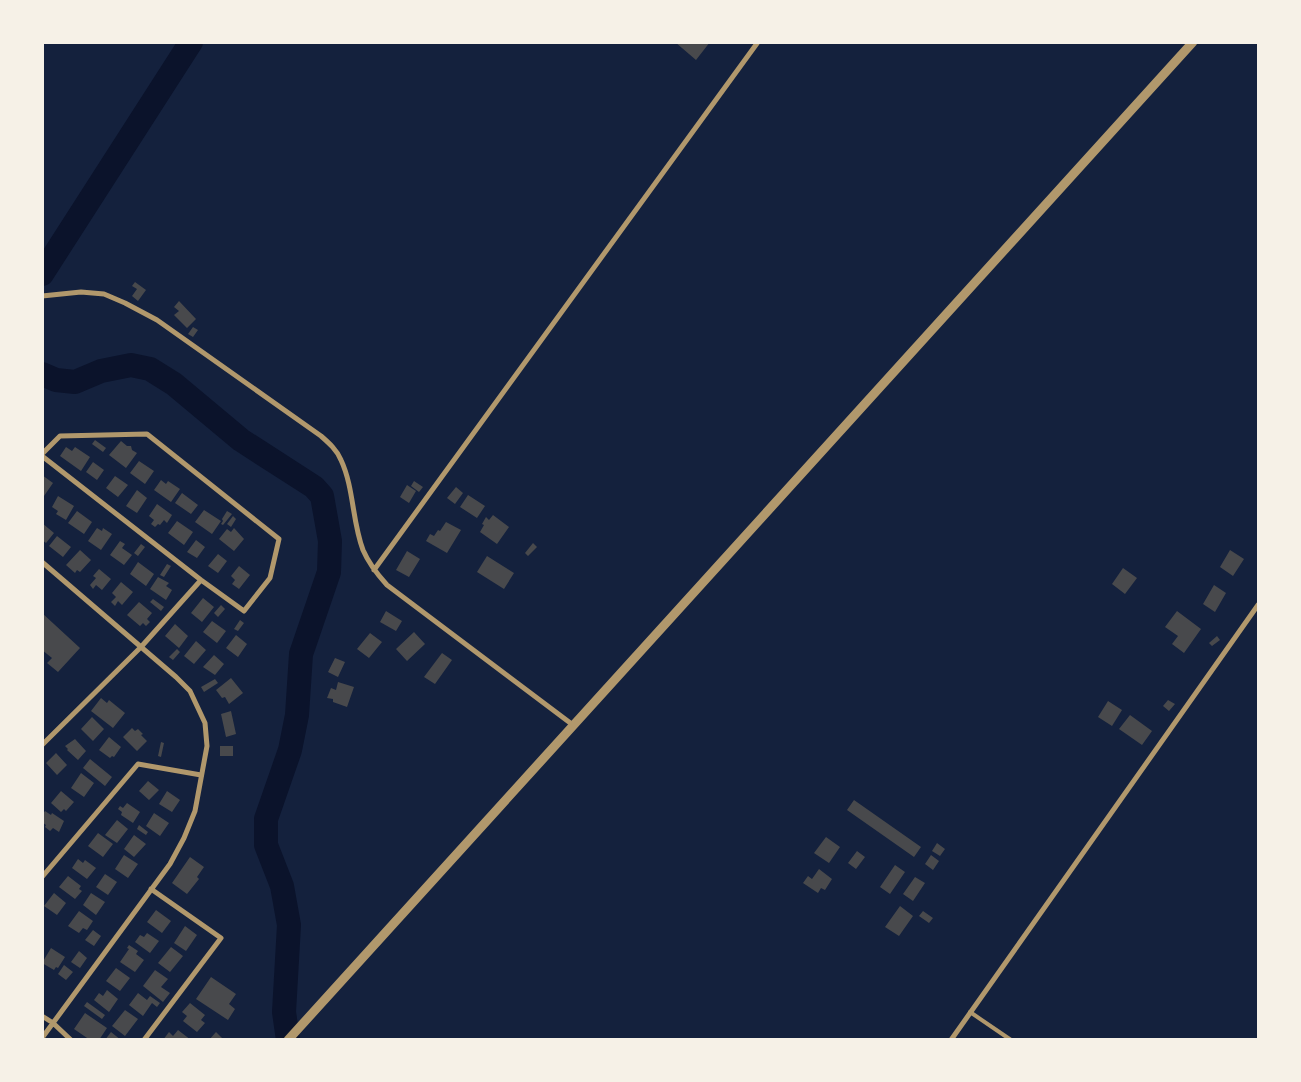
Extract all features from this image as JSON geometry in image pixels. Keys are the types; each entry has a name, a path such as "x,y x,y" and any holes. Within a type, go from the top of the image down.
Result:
{"street":[{"path":"374,570 758,42"},
{"path":"288,1040 1193,42"},
{"path":"42,296 81,292 104,294 125,303 157,320 321,436 341,458 346,472 363,549 374,570 387,585 573,726"},
{"path":"147,434 279,539 270,578 244,611 201,580 42,455 60,436 147,434"},
{"path":"42,562 190,691 205,723 207,746 195,811 184,838 170,864 42,1038"},
{"path":"42,745 141,647 201,580"},
{"path":"951,1040 1258,605"},
{"path":"42,877 138,764 201,775"},
{"path":"144,1040 221,938 151,889"},
{"path":"42,1016 53,1023 71,1040"}],"lane":[{"path":"970,1012 1011,1040"}],"building":[{"path":"675,42 710,42 696,60"},
{"path":"135,282 146,290 138,301 132,296 137,289 132,286"},
{"path":"179,301 196,319 187,328 174,315 179,311 174,307"},
{"path":"193,327 198,330 193,337 188,334"},
{"path":"95,440 106,448 103,452 92,444"},
{"path":"121,441 127,446 131,446 132,450 137,453 126,468 109,455"},
{"path":"66,447 72,451 75,447 90,457 81,471 60,456"},
{"path":"139,461 154,471 145,484 130,473"},
{"path":"93,462 104,470 97,480 86,472"},
{"path":"42,475 53,483 44,496 42,495"},
{"path":"115,476 128,485 118,497 106,488"},
{"path":"161,480 166,484 168,481 180,489 171,502 154,490"},
{"path":"414,481 423,487 419,492 411,486"},
{"path":"407,485 416,491 409,503 400,497"},
{"path":"456,487 463,493 455,504 447,498"},
{"path":"137,490 147,498 137,513 126,506"},
{"path":"182,493 198,505 191,514 175,503"},
{"path":"468,495 485,506 477,518 460,507"},
{"path":"58,496 74,506 66,520 56,514 58,511 52,507"},
{"path":"157,504 172,515 167,523 164,520 155,527 151,524 154,520 149,516"},
{"path":"204,510 221,521 212,534 195,522"},
{"path":"77,511 92,522 84,534 68,523"},
{"path":"227,511 232,514 223,525 221,524 222,519"},
{"path":"493,515 509,527 497,544 480,532 486,517 489,520"},
{"path":"233,516 236,519 231,527 227,524"},
{"path":"177,521 193,532 184,545 168,533"},
{"path":"446,522 461,530 447,553 426,541 430,534 434,536 438,530 440,531"},
{"path":"42,523 54,533 46,543 42,540"},
{"path":"97,528 102,531 103,528 112,534 101,550 88,541"},
{"path":"234,528 244,539 234,551 219,539 227,529 231,532"},
{"path":"57,536 71,547 63,557 49,546"},
{"path":"196,540 205,547 197,558 187,552"},
{"path":"120,541 125,544 122,548 132,555 124,565 110,555"},
{"path":"533,543 537,547 528,556 525,553"},
{"path":"141,544 145,547 138,556 134,553"},
{"path":"80,550 91,560 80,572 77,570 75,573 66,565"},
{"path":"1230,550 1244,559 1233,576 1220,567"},
{"path":"407,551 420,559 409,577 396,570"},
{"path":"218,554 227,561 218,573 208,566"},
{"path":"487,556 514,573 504,589 477,572"},
{"path":"138,562 154,574 146,586 130,574"},
{"path":"167,564 171,566 164,577 160,575"},
{"path":"239,566 250,575 239,589 232,584 235,580 231,576"},
{"path":"1123,568 1137,578 1125,594 1112,584"},
{"path":"99,569 111,579 102,590 96,585 93,589 90,585 96,578 93,576"},
{"path":"158,577 169,583 166,586 172,590 166,600 150,589"},
{"path":"121,582 133,592 122,605 118,601 115,606 111,602 116,597 112,593"},
{"path":"1214,585 1226,593 1215,612 1203,604"},
{"path":"203,598 214,607 202,622 191,613"},
{"path":"153,599 164,607 161,611 150,602"},
{"path":"139,602 152,613 147,619 150,622 146,626 143,623 140,626 127,615"},
{"path":"221,605 225,609 218,617 214,613"},
{"path":"386,611 402,621 396,631 380,622"},
{"path":"1177,611 1201,629 1184,653 1172,644 1178,636 1165,627"},
{"path":"42,613 80,648 58,672 47,663 52,658 42,650"},
{"path":"240,620 244,623 238,631 234,629"},
{"path":"212,621 226,631 217,643 203,632"},
{"path":"175,624 188,636 179,648 165,636"},
{"path":"414,632 425,644 407,661 396,649"},
{"path":"370,633 382,642 369,658 357,649"},
{"path":"236,635 247,644 238,657 226,648"},
{"path":"1217,636 1220,640 1212,646 1209,643"},
{"path":"196,641 206,650 194,664 184,656"},
{"path":"177,649 180,652 173,660 169,657"},
{"path":"442,653 452,660 435,684 424,677"},
{"path":"214,655 224,664 215,675 203,667"},
{"path":"335,658 345,662 338,677 328,672"},
{"path":"231,678 243,693 229,704 225,697 222,698 216,690"},
{"path":"215,679 218,683 204,692 201,687"},
{"path":"338,682 354,687 347,707 333,702 333,699 327,698 331,688 336,690"},
{"path":"101,698 107,703 109,700 125,713 113,728 91,711"},
{"path":"1168,700 1175,704 1169,711 1163,706"},
{"path":"1108,701 1122,710 1112,726 1098,717"},
{"path":"231,711 236,734 226,737 221,714"},
{"path":"1130,715 1152,731 1142,745 1119,729"},
{"path":"92,717 104,729 93,741 81,729"},
{"path":"132,728 135,731 138,729 147,741 137,751 123,737"},
{"path":"109,737 121,747 114,757 110,758 99,750"},
{"path":"75,739 86,751 78,760 65,746"},
{"path":"161,742 164,743 161,757 158,756"},
{"path":"220,746 233,746 233,756 220,756"},
{"path":"56,753 67,765 57,775 46,763"},
{"path":"90,759 112,777 105,786 83,768"},
{"path":"81,773 94,783 84,797 71,788"},
{"path":"148,781 159,790 149,800 139,791"},
{"path":"61,791 74,802 66,811 64,809 61,812 51,803"},
{"path":"167,791 180,800 172,812 159,804"},
{"path":"854,800 921,847 914,857 847,810"},
{"path":"127,803 140,812 133,823 121,815 122,812 118,809 120,806 123,808"},
{"path":"45,811 64,821 59,832 53,828 50,831 45,827 46,825 42,822 42,815"},
{"path":"154,813 169,823 160,836 146,826"},
{"path":"117,820 128,829 117,843 105,835"},
{"path":"139,825 148,832 146,835 137,829"},
{"path":"98,833 113,844 103,857 88,846"},
{"path":"134,835 146,844 134,857 124,849"},
{"path":"826,837 840,847 829,863 814,853"},
{"path":"937,843 945,849 940,856 932,851"},
{"path":"857,851 865,857 856,869 848,863"},
{"path":"124,855 138,864 128,878 115,869"},
{"path":"931,855 939,861 933,870 925,864"},
{"path":"190,857 204,867 197,877 199,879 187,894 172,883"},
{"path":"78,859 83,863 85,860 96,868 87,879 72,868"},
{"path":"895,865 905,872 890,894 880,887"},
{"path":"819,869 832,879 825,890 821,888 818,893 803,883 808,876 812,879"},
{"path":"105,874 117,882 108,895 96,887"},
{"path":"68,876 81,886 79,889 82,891 75,899 59,887"},
{"path":"915,877 925,883 913,901 903,894"},
{"path":"54,893 66,903 57,915 44,906"},
{"path":"91,893 105,902 96,915 83,905"},
{"path":"900,906 913,916 899,936 885,927"},
{"path":"156,910 171,921 162,933 147,922"},
{"path":"79,911 93,921 87,930 83,928 79,933 68,926"},
{"path":"923,911 933,918 929,923 919,916"},
{"path":"185,926 197,935 186,951 174,943"},
{"path":"93,930 101,936 94,946 85,940"},
{"path":"147,933 159,941 150,953 135,942 140,935 144,937"},
{"path":"129,945 138,951 136,954 144,960 135,972 120,962 129,949 127,948"},
{"path":"171,947 183,956 170,972 158,963"},
{"path":"51,948 65,957 58,968 56,967 54,970 42,963"},
{"path":"79,951 87,958 80,968 71,962"},
{"path":"64,965 73,972 66,980 58,974"},
{"path":"116,968 130,978 120,991 106,981"},
{"path":"155,970 168,979 161,987 170,993 163,1002 143,986"},
{"path":"211,977 236,994 229,1004 235,1009 228,1020 196,999"},
{"path":"107,990 118,999 109,1012 94,1000 99,993 103,996"},
{"path":"138,993 147,1000 150,996 160,1003 157,1007 152,1003 143,1016 129,1005"},
{"path":"87,1002 105,1015 102,1019 84,1006"},
{"path":"190,1003 205,1015 201,1020 205,1023 197,1032 183,1021 187,1016 182,1012"},
{"path":"125,1010 138,1019 125,1036 112,1026"},
{"path":"85,1013 107,1028 99,1040 90,1040 74,1029"},
{"path":"178,1030 191,1040 163,1040 169,1032 173,1036"},
{"path":"111,1032 121,1040 105,1040"},
{"path":"216,1032 224,1040 209,1040"}],"waterway":[{"path":"42,274 191,42"},
{"path":"42,374 56,380 75,382 101,371 131,365 150,369 174,384 241,440 314,487 322,496 330,541 329,572 301,654 297,715 290,750 266,819 266,845 282,886 289,925 284,1012 288,1040"}]}
